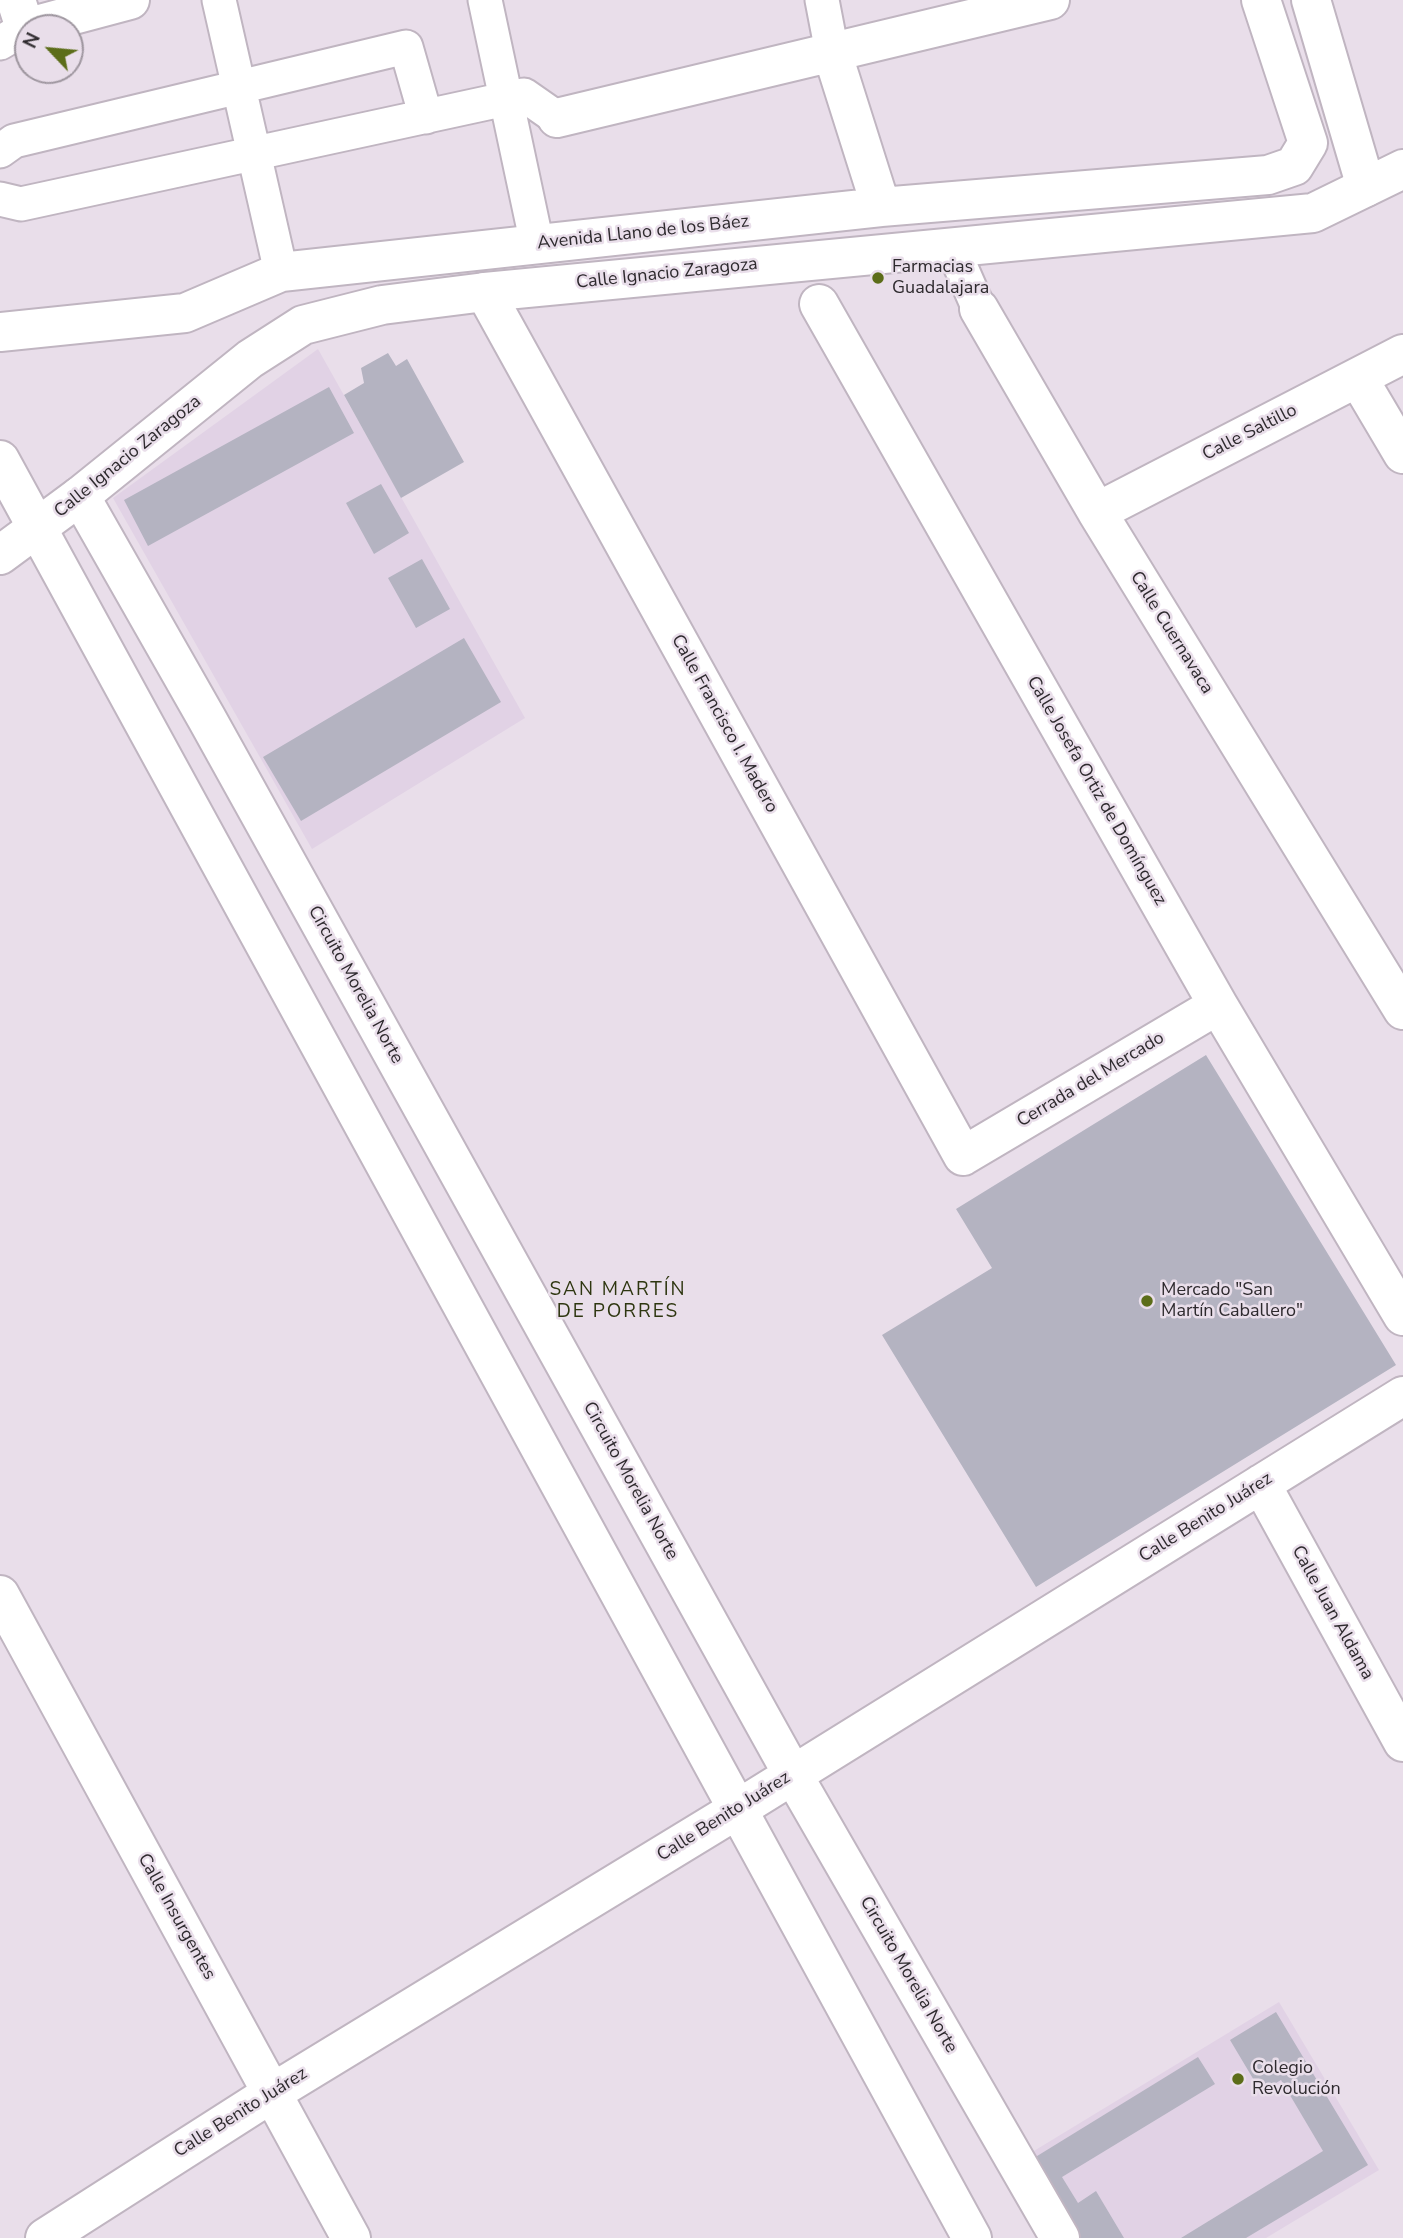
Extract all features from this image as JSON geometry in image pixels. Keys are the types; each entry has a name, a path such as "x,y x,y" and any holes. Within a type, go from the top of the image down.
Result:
{"street":[{"path":"62,14 130,0"},
{"path":"219,0 281,272"},
{"path":"485,0 537,244"},
{"path":"822,0 832,52 881,207"},
{"path":"0,200 20,204 524,95 557,118 1050,0"},
{"name":"Avenida Llano de los Báez","path":"0,332 185,313 281,272 881,207 1268,175 1294,166 1308,143 1261,0"},
{"path":"1311,0 1366,187"},
{"path":"0,151 15,141 406,47 426,117"},
{"name":"Calle Ignacio Zaragoza","path":"0,555 80,496 250,359 303,325 382,305 485,292 1313,213 1403,169"},
{"name":"Calle Cuernavaca","path":"953,247 979,309 1097,512 1403,1010"},
{"name":"Calle Josefa Ortiz de Domínguez","path":"798,261 819,304 1218,1005 1403,1316"},
{"name":"Calle Francisco I. Madero","path":"485,292 963,1156"},
{"name":"Calle Saltillo","path":"1097,512 1403,354"},
{"path":"1358,378 1403,454"},
{"path":"0,460 972,2238"},
{"name":"Circuito Morelia Norte","path":"80,496 207,719 793,1775 1060,2238"},
{"path":"159,748 207,719"},
{"name":"Cerrada del Mercado","path":"963,1156 1218,1005"},
{"name":"Calle Benito Juárez","path":"45,2238 272,2093 738,1809 1403,1396"},
{"name":"Calle Juan Aldama","path":"1261,1484 1403,1742"},
{"name":"Calle Insurgentes","path":"0,1595 351,2238"}],"shaded area":[{"path":"318,349 525,718 312,849 113,498"},
{"name":"Colegio Revolución","path":"1279,2002 1379,2170 1266,2238 1072,2238 1024,2157"}],"building":[{"path":"388,353 396,366 407,359 464,462 401,498 344,395 364,383 361,368"},
{"path":"329,387 354,433 148,546 124,500"},
{"path":"381,484 409,533 374,554 346,503"},
{"path":"422,559 450,609 416,628 388,578"},
{"path":"464,638 501,702 301,821 263,757"},
{"name":"Mercado \"San Martín Caballero\"","path":"1206,1055 1396,1365 1036,1587 882,1335 992,1268 956,1209"},
{"path":"1276,2012 1368,2165 1246,2238 1181,2238 1323,2151 1281,2080 1261,2092 1230,2040"},
{"path":"1198,2057 1215,2084 1062,2177 1078,2203 1096,2191 1124,2238 1075,2238 1029,2161"}],"place":[{"name":"Farmacias Guadalajara","path":"878,278"},
{"name":"Mercado \"San Martín Caballero\"","path":"1147,1301"},
{"name":"Colegio Revolución","path":"1238,2079"}],"district":[{"name":"SAN MARTÍN DE PORRES","path":"618,1301"}]}
